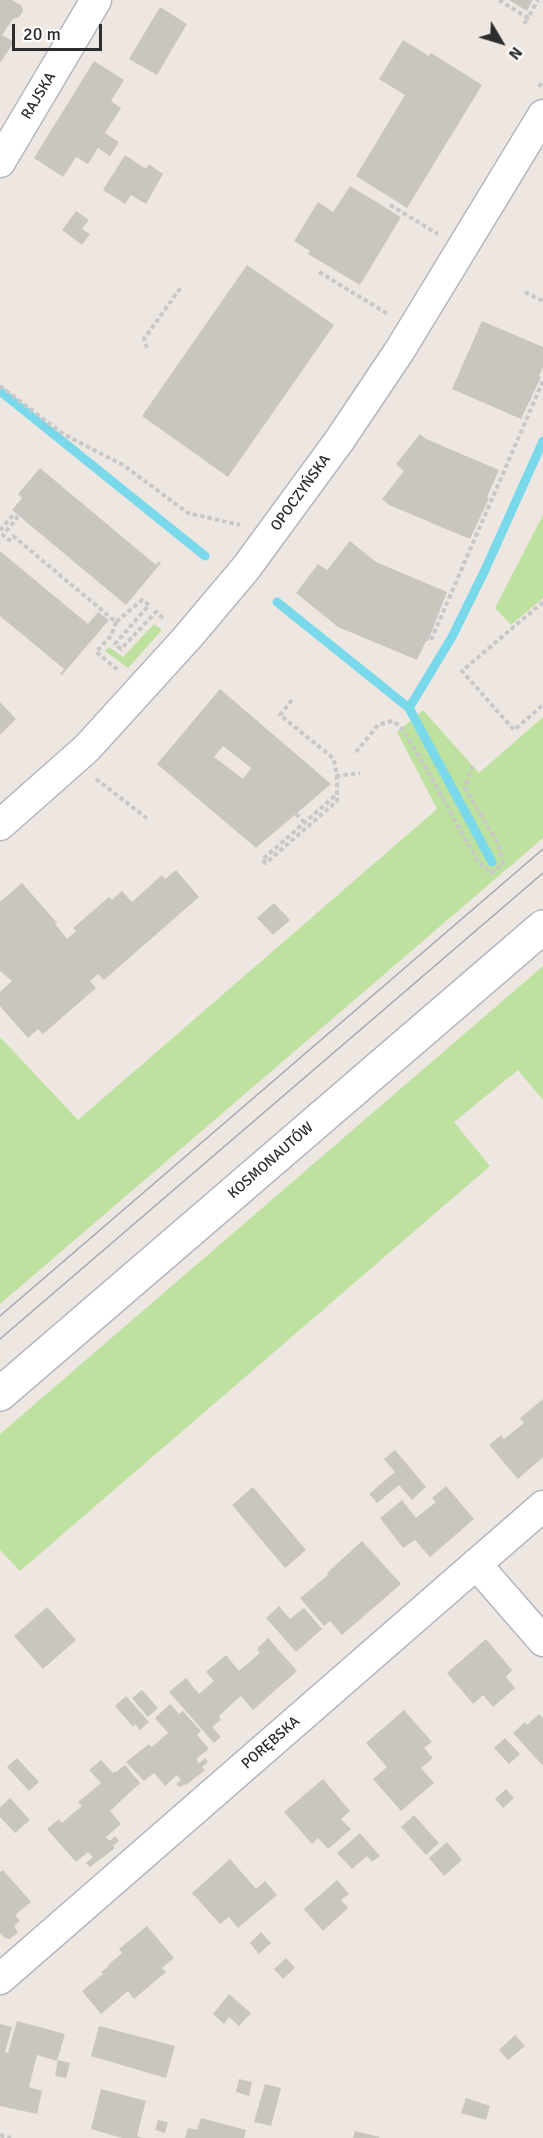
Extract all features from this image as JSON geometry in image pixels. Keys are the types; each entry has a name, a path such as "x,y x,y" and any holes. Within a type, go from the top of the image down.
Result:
{"main road":[{"name":"KOSMONAUTÓW","path":"0,1394 543,927"}],"street":[{"name":"RAJSKA","path":"0,162 96,0"},
{"name":"OPOCZYŃSKA","path":"0,825 87,748 187,638 253,559 339,441 400,350 543,115"},
{"name":"PORĘBSKA","path":"0,1979 543,1506"},
{"path":"476,1564 543,1641"}],"path":[{"path":"499,0 528,18"},
{"path":"524,24 538,0"},
{"path":"390,205 447,239"},
{"path":"319,272 398,320"},
{"path":"147,348 144,339 181,287"},
{"path":"525,292 543,302"},
{"path":"431,640 543,381"},
{"path":"0,386 63,435 123,465 188,513 238,523 243,527"},
{"path":"0,530 13,515 16,518 3,535 9,540 13,536 116,622"},
{"path":"119,670 96,652 111,636 116,622 142,600 149,605 115,644 121,650 156,612"},
{"path":"543,602 462,671 514,730 543,705"},
{"path":"292,700 280,715 333,758 338,801 266,863 262,860 337,794"},
{"path":"356,752 378,725 392,721 400,726 477,860 491,873 503,864 499,845 465,788 472,766"},
{"path":"336,776 360,772"},
{"path":"88,773 149,820"},
{"path":"296,814 304,822"},
{"path":"0,2135 11,2138"}],"green space":[{"path":"543,515 543,598 511,625 495,608"},
{"path":"154,624 162,630 128,668 105,651 109,647 123,657"},
{"path":"423,710 479,773 543,717 543,838 0,1304 0,1037 78,1120 437,809 397,732"},
{"path":"543,966 543,1100 518,1070 454,1122 490,1166 20,1571 0,1550 0,1434"}],"building":[{"path":"0,0 12,0 22,6 23,11 19,17 13,19 2,35 14,42 0,63"},
{"path":"509,0 533,0 527,11"},
{"path":"160,7 187,24 157,75 129,59"},
{"path":"403,40 429,56 431,53 482,85 407,208 356,176 405,95 379,79"},
{"path":"94,61 124,80 111,101 121,108 105,133 119,142 110,156 98,148 88,164 76,157 63,177 34,158"},
{"path":"125,155 146,169 149,164 163,174 146,204 131,195 125,204 103,190"},
{"path":"350,186 401,217 360,285 308,254 310,251 294,241 318,202 333,212"},
{"path":"76,211 89,220 82,229 90,234 82,245 62,230"},
{"path":"247,265 334,325 228,477 142,416"},
{"path":"482,321 543,347 543,367 539,376 541,377 521,419 452,389"},
{"path":"420,434 426,439 499,470 470,539 389,505 382,499 404,471 396,464"},
{"path":"40,468 156,565 159,561 161,563 126,605 12,510 22,498 18,494"},
{"path":"350,541 376,562 447,592 428,641 417,660 338,627 296,593 318,564 327,570"},
{"path":"0,551 88,624 98,612 109,620 62,675 60,674 64,669 0,616"},
{"path":"220,689 331,784 256,848 157,764","holes":["223,746 251,768 243,779 214,757"]},
{"path":"0,702 16,719 0,735"},
{"path":"176,870 199,897 104,980 98,974 90,981 96,988 43,1034 38,1029 28,1038 0,1006 0,992 12,981 0,971 0,902 22,883 57,923 55,924 67,939 76,931 73,928 109,897 112,900 122,891 132,902 162,875 165,879"},
{"path":"274,903 290,920 273,935 257,918"},
{"path":"543,1399 543,1457 518,1479 489,1445 501,1435 504,1439 524,1423 520,1418"},
{"path":"395,1450 426,1487 412,1500 399,1485 377,1503 369,1494 395,1472 384,1459"},
{"path":"446,1486 474,1519 430,1557 415,1540 403,1548 380,1518 402,1500 416,1518 436,1502 432,1498"},
{"path":"253,1487 306,1550 285,1568 232,1505"},
{"path":"362,1541 401,1584 342,1635 330,1621 324,1626 300,1598 328,1575 327,1573"},
{"path":"279,1606 290,1619 304,1608 322,1629 296,1652 266,1618"},
{"path":"47,1607 76,1640 43,1669 14,1636"},
{"path":"268,1638 297,1671 253,1710 241,1696 234,1702 219,1716 221,1720 212,1727 221,1737 214,1743 169,1692 186,1678 199,1694 214,1681 206,1672 226,1655 239,1671 260,1653 257,1649"},
{"path":"486,1639 512,1670 506,1677 515,1688 493,1707 483,1695 473,1704 447,1673"},
{"path":"142,1690 158,1708 148,1717 132,1698"},
{"path":"126,1696 149,1722 140,1730 135,1724 133,1727 115,1706"},
{"path":"170,1704 179,1714 183,1711 201,1731 197,1735 209,1749 196,1759 199,1763 205,1758 208,1762 202,1767 205,1770 180,1787 176,1784 181,1780 177,1775 165,1786 154,1773 144,1781 126,1762 149,1744 152,1747 168,1733 155,1718"},
{"path":"404,1710 432,1742 424,1748 433,1758 421,1768 434,1783 401,1811 373,1779 387,1767 366,1743"},
{"path":"539,1714 543,1718 543,1766 513,1733 525,1722 527,1725"},
{"path":"505,1738 520,1754 509,1764 494,1748"},
{"path":"17,1758 39,1782 29,1791 7,1767"},
{"path":"101,1760 113,1773 125,1765 140,1783 110,1811 121,1824 106,1837 110,1841 115,1836 119,1841 113,1846 115,1848 90,1867 86,1863 93,1857 88,1852 76,1862 47,1829 59,1819 62,1823 82,1806 78,1802 101,1783 89,1770"},
{"path":"323,1779 350,1811 341,1819 351,1829 328,1849 318,1838 312,1844 284,1812"},
{"path":"506,1789 514,1798 503,1808 495,1799"},
{"path":"10,1798 30,1820 15,1833 0,1817 0,1807"},
{"path":"414,1815 439,1843 426,1855 401,1827"},
{"path":"360,1833 380,1856 372,1862 367,1856 352,1869 337,1853"},
{"path":"447,1842 462,1860 444,1876 429,1858"},
{"path":"230,1859 256,1889 265,1881 277,1895 238,1928 229,1917 220,1924 192,1893"},
{"path":"3,1870 31,1902 15,1915 20,1921 14,1926 18,1932 10,1939 0,1933 0,1872"},
{"path":"337,1880 349,1894 341,1900 348,1908 323,1931 304,1909"},
{"path":"147,1926 174,1958 162,1968 166,1972 134,1999 128,1991 101,2014 82,1991 103,1974 101,1972 122,1953 119,1949"},
{"path":"261,1932 271,1943 259,1954 250,1943"},
{"path":"286,1958 295,1968 283,1979 274,1969"},
{"path":"229,1994 251,2013 239,2026 229,2017 224,2024 213,2014"},
{"path":"17,2021 65,2034 57,2061 37,2055 29,2087 42,2091 37,2114 0,2106 0,2024 12,2027 5,2052 8,2053"},
{"path":"99,2026 175,2046 166,2078 91,2056"},
{"path":"515,2035 525,2046 508,2060 499,2050"},
{"path":"58,2060 70,2063 66,2078 55,2076"},
{"path":"239,2079 252,2082 249,2096 236,2092"},
{"path":"265,2084 281,2088 271,2126 254,2122"},
{"path":"101,2089 146,2101 137,2136 143,2138 122,2138 91,2129"},
{"path":"466,2098 490,2106 486,2120 461,2113"},
{"path":"201,2118 246,2130 244,2138 185,2138 188,2128 197,2130"},
{"path":"158,2120 168,2122 165,2133 155,2130"},
{"path":"355,2131 380,2137 353,2138"}],"waterway":[{"path":"0,391 205,556"},
{"path":"492,862 409,708 452,637 543,441"},
{"path":"277,602 409,708"}],"tram line":[{"path":"0,1316 543,849"},
{"path":"0,1339 543,873"}]}
